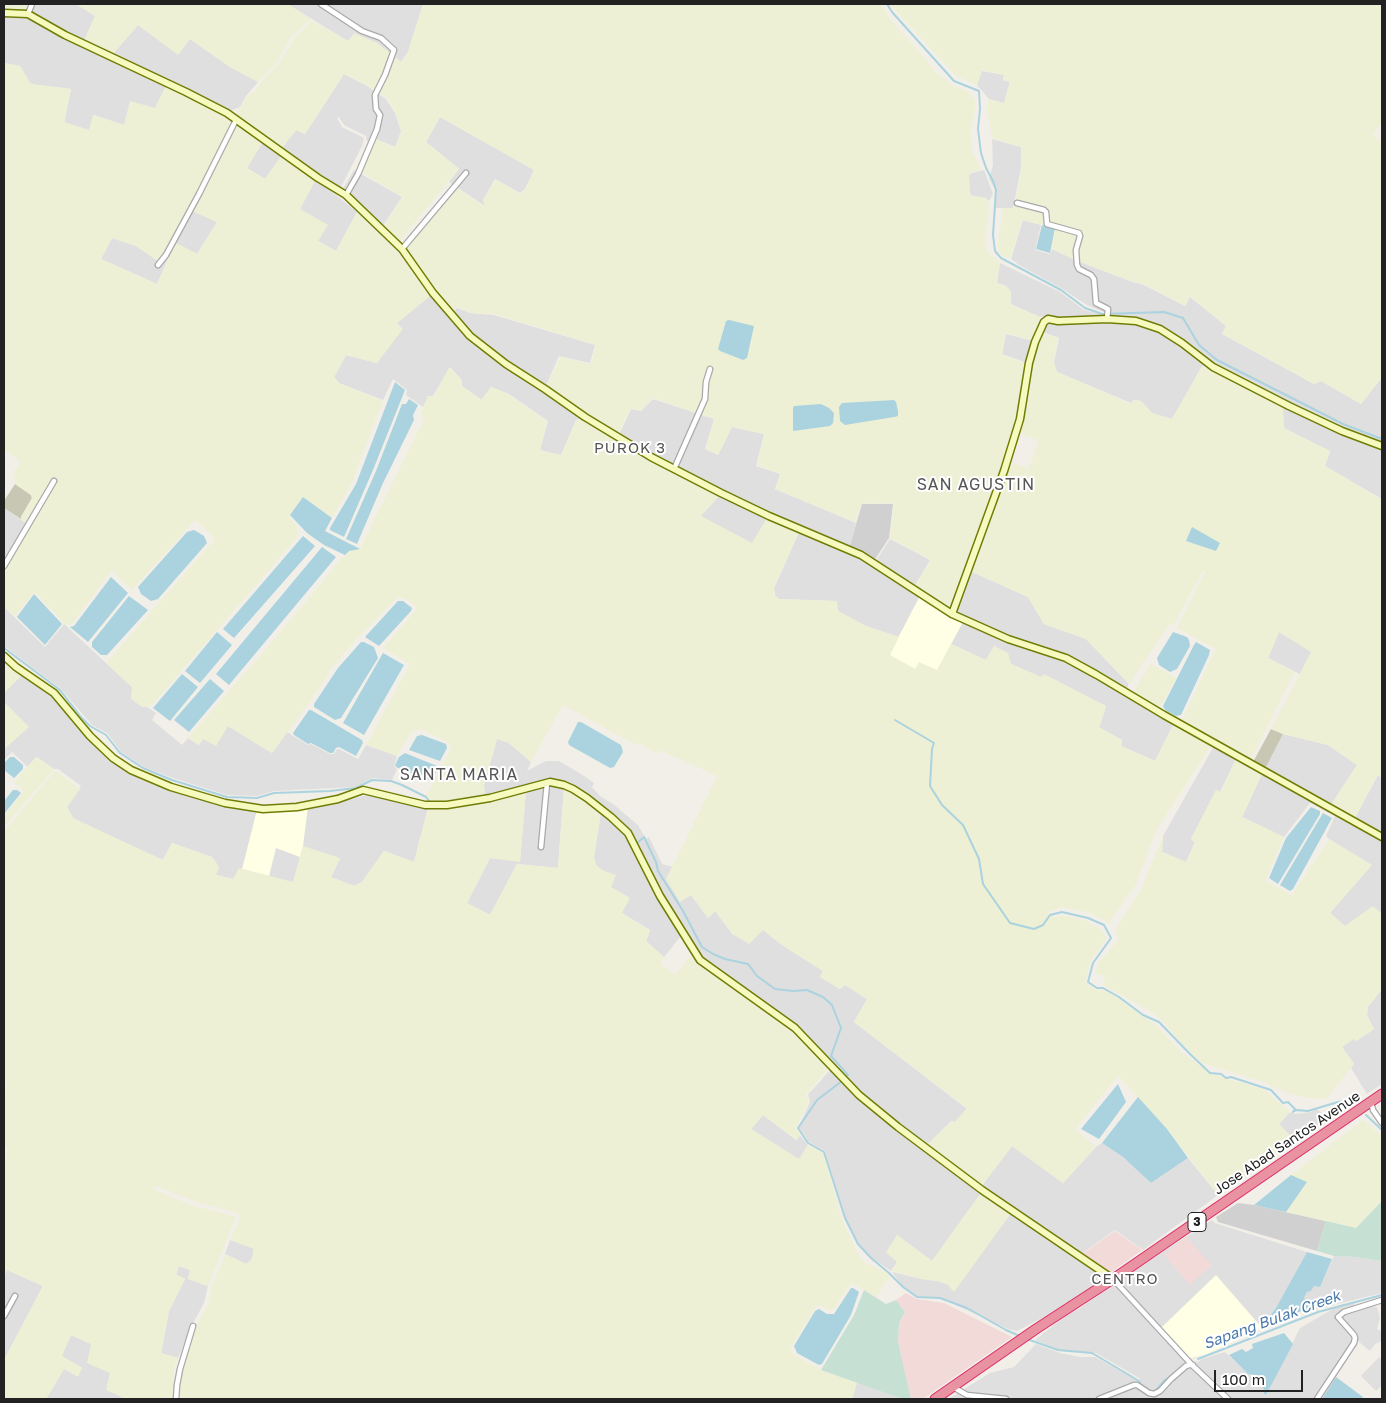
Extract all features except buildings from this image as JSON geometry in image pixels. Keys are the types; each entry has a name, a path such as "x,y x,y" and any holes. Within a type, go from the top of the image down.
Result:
{"highway":[{"name":"Jose Abad Santos Avenue","path":"935,1399 1382,1094"}],"street":[{"path":"28,14 32,4"},
{"path":"321,4 362,31 381,38 394,50 375,95 376,109 380,116 377,130 358,174 346,195"},
{"path":"4,13 28,14 65,35 227,113 318,178 346,195 402,249 433,293 470,336 506,364 585,418 651,457 721,493 861,555 952,614 1008,639 1066,658 1382,837"},
{"path":"158,265 166,255 185,220 236,120"},
{"path":"402,249 466,173"},
{"path":"1016,203 1044,210 1046,212 1047,224 1079,233 1080,236 1076,250 1077,266 1094,279 1096,303 1108,309 1107,319"},
{"path":"952,614 1004,470 1020,419 1029,364 1035,342 1044,322 1048,319 1058,321 1107,319 1136,321 1160,329 1213,367 1298,411 1342,431 1382,446"},
{"path":"674,469 705,399 706,382 710,369"},
{"path":"4,566 54,481"},
{"path":"4,656 16,667 54,693 90,736 113,758 131,770 170,787 225,803 264,808 296,807 338,799 363,790 425,805 446,805 490,798 547,783 564,785 587,798 628,834 660,896 700,960 795,1028 859,1095 898,1127 976,1186 1113,1279 1193,1365 1228,1399"},
{"path":"541,847 547,783"},
{"path":"1371,1102 1373,1110 1382,1123"},
{"path":"4,1316 15,1296"},
{"path":"1317,1399 1354,1343 1354,1335 1338,1318 1344,1312 1382,1300"},
{"path":"176,1399 180,1369 193,1326"},
{"path":"1099,1399 1134,1385 1148,1393 1154,1394 1160,1391 1186,1366 1193,1365"},
{"path":"953,1387 967,1395 1006,1399"}],"shaded area":[{"path":"4,4 31,4 28,13 4,10"},
{"path":"31,4 76,4 95,16 84,41 28,13"},
{"path":"76,4 288,4 311,19 292,36 274,66 258,82 230,67 190,39 178,55 138,25 112,55 84,41 95,16"},
{"path":"287,4 423,4 408,52 401,62 377,43 348,41"},
{"path":"423,4 881,4 888,16 936,72 975,99 971,129 972,151 981,170 972,172 969,175 969,193 972,196 986,198 988,202 985,244 987,251 1000,263 996,283 1006,286 1011,292 1011,305 1040,317 1042,322 1034,341 1006,333 1002,355 1027,364 1019,419 952,609 949,610 914,587 931,560 890,538 894,503 861,504 855,522 775,489 781,474 757,465 764,434 732,427 718,455 706,449 714,419 653,398 641,410 630,409 618,434 546,387 560,357 591,364 596,345 494,314 470,313 457,307 452,311 398,247 452,185 485,207 483,200 496,180 520,194 525,190 534,170 440,117 426,142 459,169 397,244 382,228 403,197 355,169 371,137 395,147 402,131 387,98 344,74 305,134 296,130 282,148 235,116 247,96 255,91 260,83 276,67 295,37 312,21 348,41 354,33 377,43 401,62 408,52"},
{"path":"890,4 1382,4 1382,122 1373,135 1382,142 1382,381 1379,380 1361,404 1321,381 1314,384 1223,334 1226,326 1190,296 1185,306 1144,284 1133,282 1075,260 1051,248 1054,228 1022,220 1010,259 1002,256 997,249 1003,208 1014,208 1022,168 1021,147 992,138 987,111 989,99 1004,103 1010,82 1003,80 1004,75 982,70 977,85 956,76"},
{"path":"4,16 30,18 167,84 155,108 124,125 94,115 89,130 64,123 71,89 30,84 20,66 4,63"},
{"path":"138,25 178,54 189,38 230,67 258,82 246,96 240,107 228,112 112,55"},
{"path":"4,63 20,66 31,84 71,89 64,122 89,130 93,115 124,125 130,101 155,108 167,84 225,115 234,122 163,259 158,261 136,246 112,238 101,259 157,284 176,243 198,254 217,222 190,210 225,143 236,126 239,125 262,143 247,168 265,179 282,155 316,179 300,209 328,225 318,241 336,251 357,212 380,232 431,295 397,323 403,329 377,363 346,355 334,377 339,383 383,401 352,482 332,518 303,497 289,517 297,526 298,533 295,540 153,704 147,707 142,707 131,699 132,687 106,663 215,539 195,520 132,590 112,570 72,624 66,625 34,592 15,616 4,607 4,563 27,524 21,517 32,498 31,495 15,484 14,471 20,463 17,458 4,450"},
{"path":"982,71 1004,75 1003,80 1010,82 1004,103 989,99 977,85"},
{"path":"344,74 386,99 395,113 401,131 395,147 371,137 367,142 366,136 344,125 339,117 337,118 342,127 364,138 362,146 339,191 282,148 296,130 305,134"},
{"path":"440,117 534,170 525,189 520,193 495,179 483,200 485,206 449,182 459,169 426,142"},
{"path":"992,139 1021,147 1021,168 1013,208 995,208 997,193 989,179 993,165"},
{"path":"262,143 282,155 265,179 247,168"},
{"path":"354,170 402,197 382,227 341,192"},
{"path":"984,170 993,194 989,201 986,198 972,196 970,193 969,175"},
{"path":"316,179 357,212 336,251 318,241 300,209"},
{"path":"188,209 217,222 197,254 175,243 157,284 101,259 112,238 136,246 158,261 163,259"},
{"path":"1023,220 1041,225 1035,250 1050,254 1052,249 1075,260 1144,285 1185,306 1190,297 1226,326 1222,334 1314,384 1321,381 1361,404 1380,380 1382,381 1382,444 1343,430 1214,365 1160,328 1118,318 1087,305 1019,265 1011,259"},
{"path":"1000,263 1060,292 1084,310 1102,315 1102,318 1040,317 1011,304 1011,292 1006,286 997,283"},
{"path":"431,295 468,337 582,418 576,420 561,455 540,450 548,421 509,394 491,387 482,400 462,386 462,380 450,367 433,396 428,396 423,407 406,395 407,390 393,379 383,400 339,383 334,377 346,355 377,363 397,323"},
{"path":"457,308 470,313 494,315 595,345 590,363 559,356 545,388 507,364 471,335 451,314"},
{"path":"1051,321 1136,321 1160,330 1211,367 1202,366 1172,419 1152,413 1141,401 1134,400 1131,403 1057,372 1054,362 1059,338 1043,332 1047,323"},
{"path":"1043,333 1058,338 1053,362 1057,372 1131,404 1134,400 1141,401 1152,413 1172,419 1203,366 1212,367 1283,408 1283,428 1330,451 1325,466 1382,500 1382,778 1377,775 1355,818 1331,805 1357,765 1328,745 1283,734 1271,729 1311,652 1279,632 1268,658 1295,672 1250,761 1181,722 1216,649 1177,628 1205,571 1203,570 1174,625 1170,624 1129,684 1086,639 1044,624 1028,597 970,571 1009,462 1029,468 1038,440 1020,434 1024,420 1032,363 1038,342"},
{"path":"1006,334 1033,341 1027,363 1002,354"},
{"path":"449,368 462,380 462,386 481,400 491,387 508,394 547,421 540,451 561,455 577,420 583,419 719,496 701,516 752,543 767,518 799,532 774,588 775,595 779,599 837,601 838,611 866,626 899,637 890,655 915,669 919,662 937,670 951,644 986,660 994,646 1008,653 1011,664 1041,677 1044,674 1106,706 1099,727 1122,740 1121,746 1155,761 1173,725 1212,744 1156,831 1135,886 1108,924 1088,912 1061,907 1048,912 1054,917 1063,915 1087,921 1101,930 1107,938 1091,960 1085,982 1095,989 1106,991 1117,997 1156,1025 1180,1051 1212,1074 1263,1089 1290,1112 1279,1124 1296,1142 1218,1195 1167,1129 1118,1076 1075,1129 1096,1147 1063,1183 1012,1146 981,1187 926,1146 952,1121 955,1122 967,1108 854,1022 867,999 845,985 840,989 820,977 823,971 782,945 763,930 749,944 734,935 715,911 708,918 691,895 680,902 666,879 717,776 659,750 657,754 638,743 636,745 563,705 531,762 509,743 497,739 484,785 485,796 446,804 429,803 425,798 451,745 420,729 411,732 397,756 366,745 410,664 383,648 417,609 416,606 404,598 398,597 333,666 307,706 272,753 228,726 216,746 203,739 199,745 188,738 342,558 349,551 360,549 424,419 421,413 428,396 434,397"},
{"path":"653,399 714,419 705,449 718,455 732,427 764,434 756,466 780,474 775,489 856,523 849,547 722,491 651,455 619,435 631,409 641,411"},
{"path":"1289,407 1382,449 1382,499 1325,466 1330,451 1284,428 1283,408"},
{"path":"15,484 31,495 32,498 21,519 4,508 4,501"},
{"path":"719,496 767,518 753,544 700,516"},
{"path":"862,504 893,504 889,538 874,561 849,548"},
{"path":"4,508 27,524 4,563"},
{"path":"799,532 860,558 920,596 899,637 866,626 838,611 836,601 779,599 775,595 774,588"},
{"path":"890,539 930,560 914,587 876,561"},
{"path":"970,571 1028,597 1044,624 1086,639 1129,684 1126,691 1099,674 1008,639 956,613"},
{"path":"920,596 963,622 937,670 915,669 889,655"},
{"path":"4,607 45,647 64,624 132,687 142,707 147,707 156,713 152,720 182,745 188,738 199,745 203,739 228,726 272,753 287,732 308,745 311,744 330,754 334,754 339,749 358,759 366,745 397,756 394,766 397,769 392,780 372,778 356,787 274,791 257,796 227,795 144,767 121,752 108,734 92,725 61,689 4,646"},
{"path":"963,622 1065,660 1173,725 1155,761 1121,746 1122,740 1099,728 1106,706 1011,664 994,646 986,660 951,644"},
{"path":"1279,632 1312,651 1300,674 1268,658"},
{"path":"4,660 22,675 4,693"},
{"path":"1150,664 1176,678 1160,708 1133,693"},
{"path":"22,675 53,695 131,773 225,804 297,809 340,802 367,795 385,797 428,808 414,862 384,851 362,882 354,886 331,877 340,859 303,847 293,882 233,879 216,875 212,857 172,843 163,860 82,824 73,818 67,807 81,786 58,769 54,769 37,757 28,767 12,752 4,760 4,749 28,727 4,702 4,693"},
{"path":"4,702 29,727 4,749"},
{"path":"1271,729 1283,734 1265,769 1253,762"},
{"path":"1283,734 1328,745 1357,765 1331,805 1265,769"},
{"path":"497,739 509,743 531,762 527,771 546,761 559,761 594,783 592,787 600,796 613,804 638,825 646,839 649,837 662,864 673,867 666,879 680,901 691,895 708,918 715,911 733,935 763,930 782,945 823,971 820,977 840,989 845,985 867,999 854,1022 967,1109 955,1122 951,1121 926,1146 859,1092 797,1027 724,972 703,959 662,895 634,839 589,796 549,780 485,796 484,785"},
{"path":"1214,746 1236,759 1220,792 1216,791 1191,839 1195,842 1186,862 1162,852 1163,836"},
{"path":"36,757 54,769 4,827 4,816 24,791 14,782"},
{"path":"1236,759 1262,774 1242,817 1284,837 1265,881 1292,895 1329,839 1372,865 1330,913 1345,926 1373,906 1382,914 1382,989 1368,1007 1367,1015 1374,1029 1356,1041 1354,1039 1342,1047 1354,1064 1327,1098 1323,1100 1298,1096 1261,1081 1202,1063 1176,1038 1162,1020 1103,985 1105,976 1095,973 1099,962 1119,939 1115,930 1141,889 1163,836 1162,852 1186,862 1195,843 1191,839 1216,790 1221,792"},
{"path":"54,772 57,772 80,789 67,807 73,818 163,860 172,843 212,857 219,868 216,875 233,879 239,868 293,882 303,846 340,858 331,877 354,886 362,882 384,851 414,862 428,808 447,808 526,791 520,862 490,858 467,903 490,915 517,864 558,868 564,787 586,799 601,812 594,857 596,865 602,870 616,875 611,887 630,898 622,913 650,931 646,941 664,957 660,964 675,975 693,953 792,1030 829,1067 806,1094 809,1100 796,1128 800,1135 797,1140 763,1115 751,1129 799,1159 808,1145 824,1154 842,1220 861,1260 888,1274 890,1277 876,1297 850,1284 834,1309 830,1311 820,1305 817,1306 791,1346 793,1354 821,1370 857,1382 852,1399 178,1399 179,1368 208,1304 212,1286 225,1254 246,1264 252,1259 254,1249 230,1240 240,1218 238,1213 196,1202 156,1186 155,1190 194,1206 234,1216 235,1219 208,1286 188,1279 190,1270 179,1266 176,1274 185,1279 169,1311 161,1353 178,1358 174,1367 174,1399 121,1399 122,1397 106,1390 110,1373 87,1363 91,1344 71,1335 62,1356 82,1368 78,1377 64,1369 46,1399 4,1399 4,1360 43,1286 7,1270 4,1276 4,1161 8,1149 4,1148 4,1099 7,1084 4,1084 4,832"},
{"path":"1262,774 1382,840 1382,914 1373,907 1345,926 1330,913 1371,865 1326,836 1335,816 1310,803 1284,837 1242,817"},
{"path":"1378,775 1382,778 1382,834 1355,818"},
{"path":"550,785 564,787 558,868 517,864 490,915 467,903 490,858 520,861 526,791"},
{"path":"308,807 300,857 276,848 269,876 242,869 257,810"},
{"path":"601,812 626,834 681,936 664,957 646,941 650,930 622,913 602,870 596,865 594,857"},
{"path":"1382,989 1382,1084 1367,1094 1351,1068 1354,1064 1342,1047 1354,1038 1356,1041 1374,1029 1367,1015 1368,1007"},
{"path":"831,1069 856,1097 875,1113 981,1193 932,1261 897,1235 897,1262 891,1271 872,1258 858,1244 845,1217 825,1151 809,1142 799,1127 810,1102 808,1094"},
{"path":"1317,1109 1329,1120 1296,1142 1279,1124 1290,1112 1295,1114 1311,1112"},
{"path":"763,1115 796,1140 800,1135 808,1145 799,1160 751,1129"},
{"path":"1363,1120 1382,1136 1382,1201 1356,1228 1286,1212 1307,1182 1291,1175"},
{"path":"1102,1143 1123,1157 1151,1183 1188,1158 1218,1195 1143,1250 1115,1230 1080,1255 981,1187 1012,1146 1063,1183 1096,1147"},
{"path":"981,1193 1011,1213 954,1292 947,1284 892,1271 897,1262 886,1252 897,1235 932,1261"},
{"path":"1382,1201 1382,1261 1334,1256 1317,1251 1326,1221 1356,1228"},
{"path":"1238,1203 1326,1221 1317,1251 1218,1222 1216,1217"},
{"path":"1011,1213 1107,1277 1046,1316 1017,1331 1008,1329 940,1298 917,1297 903,1287 892,1272 947,1284 954,1291"},
{"path":"1212,1220 1215,1223 1307,1252 1277,1306 1262,1328 1216,1276 1161,1328 1119,1281"},
{"path":"1115,1231 1142,1250 1109,1274 1081,1255"},
{"path":"1186,1237 1212,1265 1190,1285 1164,1255"},
{"path":"230,1240 254,1248 252,1259 246,1264 225,1254"},
{"path":"1334,1256 1382,1261 1382,1293 1317,1309 1304,1298 1307,1292 1314,1286 1320,1286"},
{"path":"179,1266 190,1270 188,1279 208,1286 204,1303 178,1358 161,1354 169,1311 185,1279 176,1275"},
{"path":"7,1270 43,1286 4,1360 4,1276"},
{"path":"1216,1275 1262,1328 1207,1354 1189,1358 1161,1328"},
{"path":"1116,1283 1188,1364 1157,1393 1144,1388 1139,1378 1096,1353 1061,1351 1035,1340 1068,1314 1077,1310"},
{"path":"864,1290 886,1304 896,1300 905,1312 899,1323 898,1342 911,1399 903,1399 821,1370 854,1315"},
{"path":"906,1293 917,1299 944,1303 1012,1337 923,1399 911,1399 898,1342 899,1323 905,1312 896,1300"},
{"path":"1353,1302 1356,1307 1336,1318 1350,1332 1353,1341 1314,1399 1230,1399 1195,1364 1202,1359 1225,1352 1248,1374 1254,1375 1263,1386 1264,1394 1266,1395 1300,1328 1340,1305"},
{"path":"1364,1305 1377,1307 1380,1318 1377,1329 1382,1331 1382,1341 1375,1344 1370,1351 1358,1341 1339,1317"},
{"path":"71,1335 91,1344 111,1373 122,1397 121,1399 46,1399 64,1369 82,1368 61,1356"},
{"path":"1036,1344 1060,1353 1080,1357 1095,1357 1138,1381 1142,1389 1153,1396 1159,1396 1163,1389 1189,1365 1225,1399 948,1399 990,1373 1014,1367"},
{"path":"1379,1357 1382,1360 1382,1385 1376,1391 1361,1376"},
{"path":"857,1382 903,1399 852,1399"}],"water":[{"path":"1042,225 1055,228 1050,253 1036,249"},
{"path":"729,320 754,326 747,358 743,360 718,349 726,321"},
{"path":"395,382 405,390 344,537 330,530 330,528 356,484"},
{"path":"409,399 418,405 413,415 414,420 383,483 357,544 346,539 376,471 402,404 406,404"},
{"path":"894,400 898,416 845,425 840,421 839,407 842,403"},
{"path":"821,404 834,413 833,423 830,426 793,431 794,406"},
{"path":"303,497 332,518 325,531 360,549 349,551 345,555 324,545 307,533 290,515"},
{"path":"1192,527 1220,543 1216,551 1186,541"},
{"path":"194,530 204,536 207,543 158,599 151,601 141,594 138,587 187,532"},
{"path":"303,536 315,546 234,638 223,629"},
{"path":"322,547 336,557 229,685 216,674"},
{"path":"111,577 128,593 88,642 70,627 74,626"},
{"path":"34,594 62,624 45,645 17,617"},
{"path":"129,596 148,610 107,655 101,655 92,647 92,642"},
{"path":"398,601 403,601 412,608 411,611 379,646 365,637"},
{"path":"217,632 232,645 200,683 185,671"},
{"path":"1173,632 1187,637 1190,646 1177,669 1170,672 1159,665 1157,658"},
{"path":"361,642 374,647 378,658 341,718 335,720 314,707 314,704 338,668"},
{"path":"1196,642 1210,650 1209,655 1181,715 1176,716 1165,710 1163,706"},
{"path":"383,653 404,665 364,735 343,723"},
{"path":"182,674 198,687 170,721 153,708"},
{"path":"210,679 224,691 189,732 174,720"},
{"path":"309,710 362,740 363,743 356,756 339,747 333,753 330,753 311,743 308,744 294,735 293,733"},
{"path":"578,722 621,745 623,752 614,767 610,768 569,745 568,742"},
{"path":"422,735 446,744 447,748 440,761 409,750 417,736"},
{"path":"405,753 438,767 431,781 396,767 395,765 399,757"},
{"path":"10,757 14,757 23,765 23,769 14,778 4,770 4,763"},
{"path":"13,790 21,793 4,814 4,801"},
{"path":"1311,807 1320,811 1320,814 1278,884 1269,878 1286,838"},
{"path":"1323,813 1332,818 1293,889 1290,891 1280,885"},
{"path":"1118,1084 1126,1102 1099,1139 1081,1129"},
{"path":"1138,1097 1167,1129 1188,1158 1151,1183 1123,1157 1102,1143"},
{"path":"1291,1175 1307,1182 1286,1212 1254,1205"},
{"path":"1307,1252 1332,1259 1320,1287 1314,1286 1311,1291 1307,1292 1304,1298 1313,1306 1262,1328 1277,1306"},
{"path":"851,1288 859,1292 851,1315 822,1364 819,1365 797,1353 794,1346 815,1311 819,1309 827,1314 834,1314"},
{"path":"1284,1333 1293,1344 1266,1395 1264,1394 1263,1386 1254,1375 1248,1374 1229,1355 1242,1349 1246,1352 1253,1348 1252,1344"},
{"path":"1336,1377 1363,1397 1361,1399 1322,1399"}],"waterway":[{"path":"887,4 954,81 979,91 978,129 981,153 996,190 993,235 995,251 1001,258 1061,290 1085,308 1102,314 1164,312 1183,318 1199,345 1217,360 1343,424 1382,439"},
{"path":"4,648 60,690 81,717 90,726 106,735 120,753 143,768 172,780 227,797 257,798 274,793 356,788 372,780 391,781 433,802"},
{"path":"895,720 934,743 930,786 942,805 963,825 979,859 983,884 1010,923 1034,929 1043,925 1050,915 1062,912 1088,918 1104,925 1111,938 1093,963 1088,982 1119,997 1143,1015 1159,1022 1210,1073 1221,1074 1226,1078 1231,1077 1271,1090 1283,1103 1288,1102 1295,1109 1293,1112 1296,1110 1308,1111 1338,1102 1355,1100"},
{"path":"636,844 644,837 656,862 658,871 683,911 702,947 725,959 748,964 757,976 775,989 807,990 823,997 832,1005 841,1028 831,1056 848,1075 845,1077"},
{"path":"842,1081 817,1100 798,1128 808,1143 824,1152 845,1218 858,1244 903,1287 917,1297 940,1298 967,1308 1020,1336"},
{"path":"1366,1115 1382,1130"},
{"name":"Sapang Bulak Creek","path":"1198,1359 1318,1312 1382,1295"},
{"name":"Sapang Bulak Creek","path":"1027,1339 1058,1350 1092,1353 1139,1381 1142,1386"},
{"name":"Sapang Bulak Creek","path":"1155,1391 1175,1373"}],"district":[{"name":"PUROK 3","path":"630,448"},
{"name":"SAN AGUSTIN","path":"976,485"},
{"name":"SANTA MARIA","path":"459,775"},
{"name":"CENTRO","path":"1125,1279"}]}
